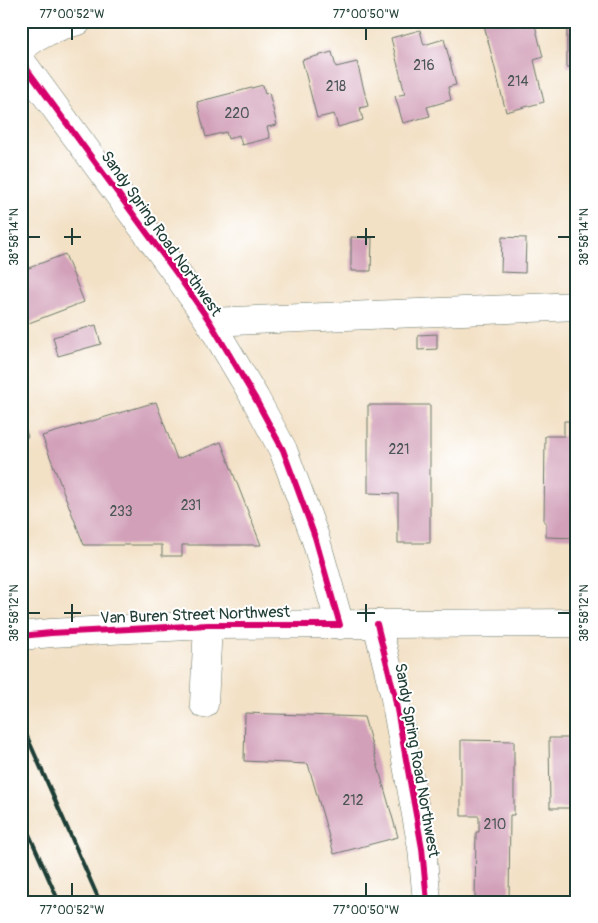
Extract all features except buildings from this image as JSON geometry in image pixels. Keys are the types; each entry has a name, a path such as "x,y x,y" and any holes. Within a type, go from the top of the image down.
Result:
{"street":[{"path":"21,48 35,38 78,21"},
{"name":"Sandy Spring Road Northwest","path":"21,61 177,274 210,322 255,398 282,450 315,537 340,625"},
{"path":"210,322 577,306"},
{"name":"Van Buren Street Northwest","path":"21,636 208,625 577,623"},
{"name":"Sandy Spring Road Northwest","path":"377,624 394,693 422,848 427,902"},
{"path":"204,704 208,625"}],"railway":[{"path":"21,723 100,902"},
{"path":"21,816 59,902"},
{"path":"21,881 30,902"}],"cycle path":[{"path":"21,61 177,274 210,322 255,398 283,450 315,537 340,625 208,625 21,636"},
{"path":"377,624 394,693 422,848 427,902"}]}
